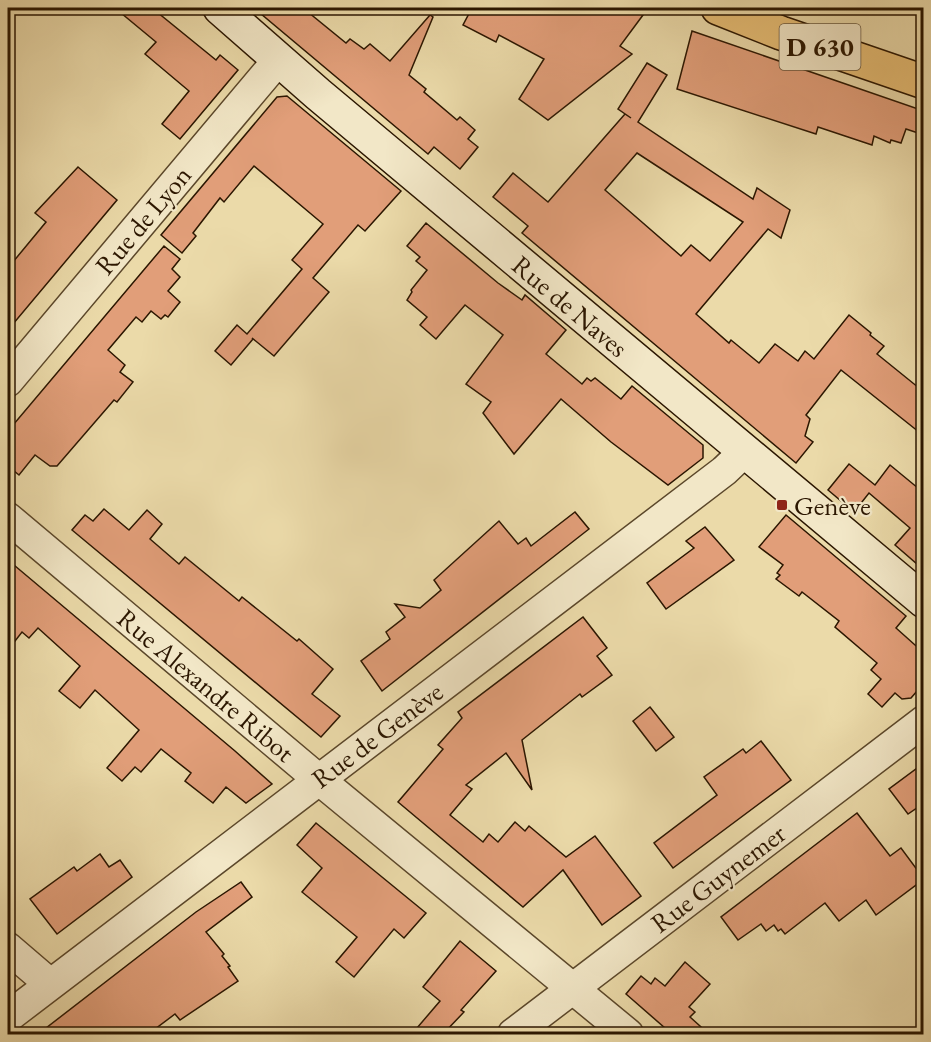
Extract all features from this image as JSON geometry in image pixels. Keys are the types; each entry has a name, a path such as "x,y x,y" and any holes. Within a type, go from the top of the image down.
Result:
{"main road":[{"name":"Rue de Naves","path":"220,8 744,452 924,601"},
{"name":"D 630","path":"718,8 781,33 924,82"},
{"name":"D 630","path":"764,8 924,61"}],"street":[{"name":"Rue de Lyon","path":"8,381 279,59"},
{"name":"Rue de Genève","path":"8,1017 724,471 744,452"},
{"name":"Rue Alexandre Ribot","path":"8,518 628,1035"},
{"name":"Rue Guynemer","path":"513,1035 924,721"},
{"path":"8,948 50,984"}],"building":[{"path":"115,8 152,8 216,60 220,55 238,70 180,139 162,124 189,91 145,54 156,42"},
{"path":"254,8 303,8 346,43 350,39 364,49 370,44 390,61 430,15 433,17 409,75 426,89 424,92 457,120 460,117 475,130 468,139 478,147 460,169 434,147 428,154"},
{"path":"472,8 623,8 643,15 620,46 632,54 548,120 519,99 544,59 499,35 496,42 463,25"},
{"path":"692,31 924,111 924,135 906,129 901,143 891,140 890,143 874,136 872,145 818,127 816,134 677,89"},
{"path":"647,63 667,75 638,122 753,199 757,188 790,210 781,238 768,229 696,314 729,343 731,340 759,363 775,344 798,361 805,351 814,359 849,315 884,346 877,354 924,392 924,436 841,370 806,415 810,419 805,436 813,442 796,463 522,233 528,226 493,197 513,173 548,202 625,114 631,118 618,109","holes":["637,153 743,222 710,261 691,245 681,256 605,190"]},
{"path":"287,96 401,191 365,231 358,225 313,278 329,292 274,356 252,338 231,365 215,351 237,325 247,334 302,269 292,260 323,224 254,166 224,202 220,198 193,233 196,236 182,253 161,235 277,97"},
{"path":"78,167 117,200 8,330 8,268 46,222 35,213"},
{"path":"426,223 498,283 522,300 525,295 566,330 546,354 582,384 587,378 591,381 595,378 621,399 632,386 703,445 703,458 668,485 611,442 561,399 514,454 483,413 491,402 466,384 503,335 465,305 436,339 420,325 427,317 407,300 411,290 427,270 416,261 420,257 407,246"},
{"path":"164,246 180,259 172,269 180,277 168,291 180,302 168,317 165,315 161,319 151,311 142,322 136,317 108,350 125,365 120,372 133,382 117,402 114,400 57,466 50,466 35,455 19,475 8,466 8,431"},
{"path":"849,464 875,485 890,465 924,493 924,570 895,545 910,528 869,493 854,512 828,490"},
{"path":"104,509 129,530 147,510 162,524 150,539 179,564 185,557 239,601 242,597 297,641 299,639 333,669 312,694 340,716 321,737 72,530 85,515 93,521"},
{"path":"575,512 589,529 382,691 361,661 390,639 386,632 405,617 395,604 420,608 441,590 434,580 499,521 518,544 526,538 531,546"},
{"path":"786,515 906,616 896,628 924,653 924,683 911,698 902,699 895,693 882,707 868,694 881,679 871,670 877,663 835,627 839,621 802,592 799,596 776,579 783,565 759,547"},
{"path":"705,527 734,560 666,609 647,583 694,548 686,541"},
{"path":"8,560 272,784 246,803 226,787 213,803 185,781 191,773 161,749 141,772 135,767 122,781 107,768 139,730 95,690 80,708 59,691 80,666 38,628 29,638 22,632 8,650"},
{"path":"583,617 607,648 597,656 612,675 582,697 580,694 522,740 532,790 506,753 466,785 472,789 450,815 483,842 489,834 498,842 515,822 525,831 529,826 566,857 595,836 641,896 602,925 563,870 523,907 398,802 443,749 438,745 462,718 458,712"},
{"path":"650,707 674,737 656,751 633,721"},
{"path":"761,741 791,780 673,868 654,843 717,795 704,777 743,749 746,753"},
{"path":"924,763 924,803 908,814 889,789"},
{"path":"857,813 890,856 901,848 924,879 876,915 866,900 839,921 825,903 785,934 781,929 778,931 774,925 766,931 761,924 738,940 721,917"},
{"path":"316,823 426,913 404,938 394,929 354,977 336,962 357,937 302,892 322,868 297,845"},
{"path":"100,854 109,867 120,860 132,877 57,934 30,899 74,867 77,871"},
{"path":"241,882 252,897 206,932 224,954 222,956 238,981 180,1020 175,1014 147,1035 37,1035 196,912"},
{"path":"460,941 496,971 461,1010 464,1012 442,1035 411,1035 440,1001 423,987"},
{"path":"685,962 710,984 689,1007 695,1012 690,1017 710,1035 673,1035 626,994 641,976 651,984 655,978 665,986"}],"place":[{"name":"Genève","path":"782,505"}]}
